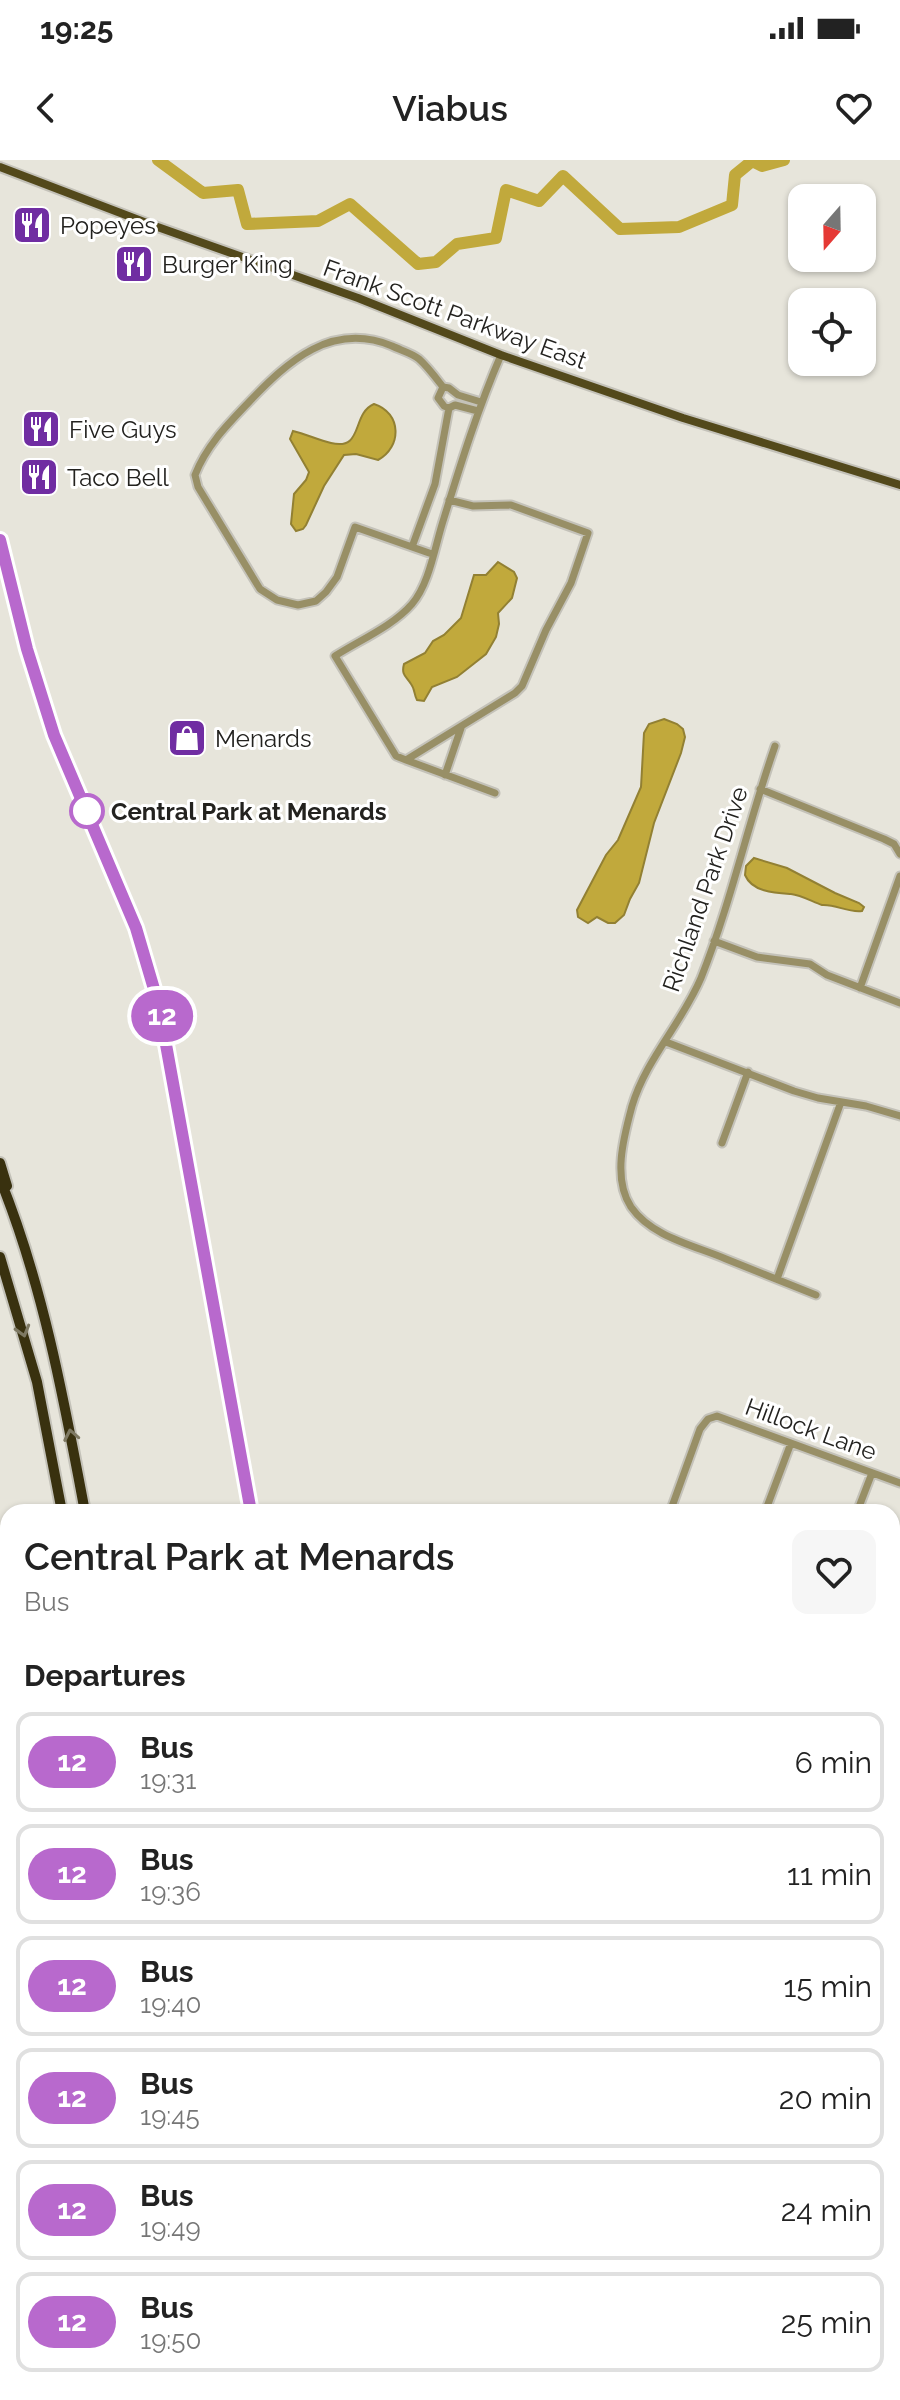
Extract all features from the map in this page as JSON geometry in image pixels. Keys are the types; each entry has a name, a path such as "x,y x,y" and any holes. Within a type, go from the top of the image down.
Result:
{"highway":[{"path":"0,1163 9,1200"},
{"path":"0,1179 41,1308 67,1415 84,1504"},
{"path":"0,1257 37,1382 60,1504"}],"main road":[{"name":"Frank Scott Parkway East","path":"0,167 358,298 501,355 683,418 900,485"}],"street":[{"path":"432,554 355,527 337,577 316,601 298,605 277,600 260,589 198,487 195,475 208,450 254,397 305,352 327,342 363,338 383,342 417,357 443,387 481,402"},
{"path":"495,793 396,756 335,656 409,608 420,593 481,402 501,355"},
{"path":"443,387 438,398 449,408"},
{"path":"449,408 455,405 478,411"},
{"path":"412,547 435,484 449,408"},
{"path":"406,760 522,686 571,583 588,533 511,505 468,506 449,500"},
{"path":"0,540 27,649 54,735 129,911 156,991 250,1504"},
{"path":"445,775 462,726"},
{"name":"Richland Park Drive","path":"775,746 700,980 644,1075 626,1129 621,1168 629,1203 638,1216 667,1237 816,1295"},
{"path":"760,789 884,839 894,844 900,854"},
{"path":"860,988 900,876"},
{"path":"714,941 757,957 810,964 827,975 900,1003"},
{"path":"666,1042 794,1091 900,1116"},
{"path":"722,1143 748,1072"},
{"path":"777,1279 841,1102"},
{"name":"Hillock Lane","path":"673,1504 700,1429 708,1419 717,1416 900,1483"},
{"path":"768,1504 791,1443"},
{"path":"860,1504 872,1473"}],"shaded area":[{"path":"374,404 383,408 394,422 395,439 391,447 378,460 356,454 344,455 324,486 306,525 296,531 291,524 294,494 309,472 290,439 293,431 326,442 348,442 362,415"},
{"path":"498,562 514,572 517,578 512,598 498,613 496,637 486,654 457,677 432,687 424,701 417,700 404,673 404,664 425,653 433,641 461,618 474,575 486,575"},
{"path":"664,719 683,729 685,737 654,823 639,883 624,915 615,923 597,917 588,923 578,917 577,910 606,855 618,840 641,787 644,733 649,724"},
{"path":"754,858 787,868 864,907 862,911 852,911 758,888 745,875 746,866"}],"waterway":[{"path":"158,160 203,193 238,190 247,224 318,221 350,204 418,264 436,262 457,244 496,238 506,190 539,201 563,176 620,229 679,227 732,205 735,175 752,161 762,166 784,160"}],"bus line":[{"name":"12","path":"0,540 27,649 54,735 136,928 159,1006 250,1504"}],"place":[{"name":"Popeyes","path":"32,225"},
{"name":"Burger King","path":"134,264"},
{"name":"Five Guys","path":"41,429"},
{"name":"Taco Bell","path":"39,477"},
{"name":"Menards","path":"187,738"},
{"name":"Central Park at Menards","path":"87,811"}]}
